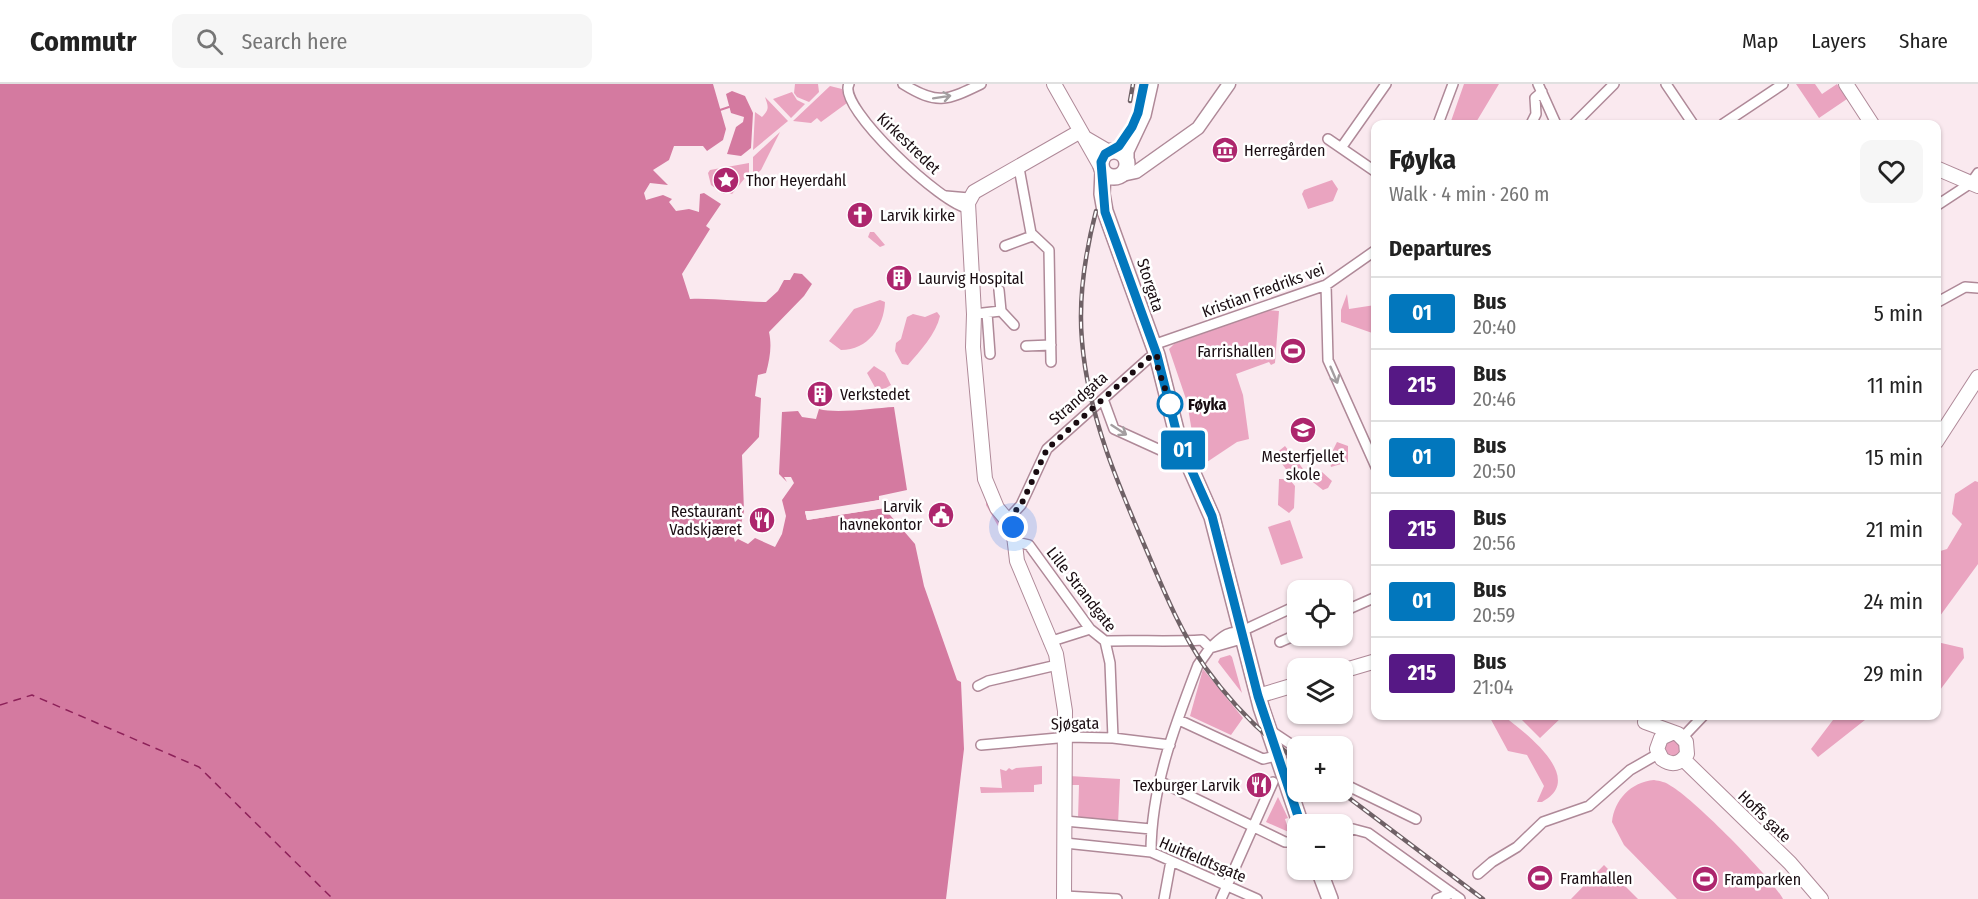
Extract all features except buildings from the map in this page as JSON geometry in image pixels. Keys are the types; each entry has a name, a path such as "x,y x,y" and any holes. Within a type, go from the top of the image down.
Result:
{"main road":[{"path":"1054,84 1081,134 1102,169 1109,176 1119,162 1081,134"},
{"name":"Storgata","path":"1111,227 1110,195 1119,162 1138,113 1144,84"},
{"name":"Storgata","path":"1119,162 1143,115 1150,84"},
{"path":"1846,84 1869,120"},
{"path":"1064,898 1064,737 1067,725 1049,642 1017,561 1022,544 1008,519 997,508 987,486 980,409 981,313 969,203 1019,168 1081,134"},
{"name":"Storgata","path":"1102,169 1102,194 1111,227 1155,350 1165,367 1180,413 1185,454 1212,516 1252,687 1258,696 1297,814"},
{"path":"1941,170 1976,181"},
{"path":"1941,435 1977,384"},
{"path":"1353,668 1371,662"},
{"path":"1258,696 1287,687"},
{"path":"1643,720 1662,759 1673,764 1683,759 1688,748 1677,735 1644,720"},
{"path":"1658,749 1666,735 1677,735"},
{"name":"Hoffs gate","path":"1683,759 1790,863 1821,899"},
{"path":"1323,880 1330,899"}],"street":[{"name":"Kirkestredet","path":"849,84 847,88 849,99 885,144 923,179 946,196 969,203"},
{"path":"903,84 925,97 940,100 981,84"},
{"path":"1119,162 1136,172 1198,128 1229,84"},
{"path":"1341,148 1386,84"},
{"path":"1440,120 1453,84"},
{"path":"1578,120 1614,84"},
{"path":"1666,84 1690,120"},
{"path":"1729,120 1783,84"},
{"path":"1533,120 1540,88"},
{"path":"1540,88 1554,120"},
{"path":"1328,139 1371,169"},
{"path":"1019,168 1032,236 1049,250 1051,362"},
{"path":"1941,203 1976,181"},
{"path":"1005,246 1032,236"},
{"name":"Kristian Fredriks vei","path":"1155,350 1326,285 1371,254"},
{"path":"1326,285 1328,360 1371,455"},
{"path":"1941,300 1965,287 1978,288"},
{"path":"999,290 1001,311 1014,325"},
{"path":"990,354 981,313 1001,311"},
{"path":"1026,346 1051,345"},
{"name":"Strandgata","path":"1008,519 1021,505 1047,449 1149,358 1155,350"},
{"path":"1103,399 1114,429 1169,454 1185,454"},
{"name":"Lille Strandgate","path":"1022,544 1090,629 1105,641 1110,663 1113,738"},
{"path":"1353,607 1371,599"},
{"path":"1151,852 1151,829 1159,781 1179,720 1206,652 1226,633 1240,634 1287,610"},
{"path":"1049,642 1090,629"},
{"path":"1280,642 1287,639"},
{"path":"1105,641 1168,640 1186,643 1203,640 1206,652"},
{"path":"978,686 988,681 1054,666"},
{"path":"1179,720 1263,759 1276,756"},
{"path":"1677,735 1698,720"},
{"path":"1268,729 1287,742"},
{"name":"Sjøgata","path":"981,745 1064,737 1113,738 1170,745"},
{"path":"1478,874 1492,862 1517,847 1543,822 1589,806 1658,749"},
{"path":"1159,781 1287,842"},
{"path":"1221,899 1273,782"},
{"path":"1353,788 1416,819"},
{"path":"1065,821 1151,829"},
{"path":"1353,828 1368,833 1456,896"},
{"name":"Huitfeldtsgate","path":"1065,843 1151,852 1257,899"},
{"path":"1164,899 1171,861"},
{"path":"1437,899 1456,896"},
{"path":"1064,898 1116,899"}],"shaded area":[{"path":"0,84 713,84 726,129 723,140 707,151 703,146 674,146 669,160 653,170 668,185 650,183 644,193 646,200 663,195 672,199 669,202 676,211 689,209 699,212 700,194 704,193 721,204 706,226 710,229 682,274 690,299 766,302 778,291 784,280 790,280 794,273 802,274 812,284 804,296 769,332 769,362 766,373 758,375 755,396 761,398 759,437 742,455 744,511 740,529 731,529 735,542 738,539 748,544 755,538 775,547 782,534 786,516 782,500 794,483 791,477 784,477 787,482 779,474 782,412 798,411 802,417 816,419 819,409 845,411 894,407 907,490 879,496 879,500 805,512 807,520 884,508 915,544 924,586 957,680 961,682 964,749 946,899 0,899"},
{"path":"795,84 818,84 819,92 809,102 797,97 794,93"},
{"path":"1464,84 1499,84 1477,120 1451,120"},
{"path":"1796,84 1815,84 1822,94 1837,84 1847,99 1819,118"},
{"path":"830,86 842,89 847,103 821,122 817,118 811,123 793,121"},
{"path":"732,91 745,96 753,113 751,148 741,156 727,154 736,127 743,122 744,117 731,113 726,94"},
{"path":"792,92 797,100 805,104 791,118 773,99"},
{"path":"765,97 788,121 753,150 755,112 762,117 766,112"},
{"path":"780,132 761,170 753,177 753,157"},
{"path":"749,163 749,173 732,194 727,192 724,194 711,185 708,173 710,170"},
{"path":"1332,180 1338,189 1333,201 1308,209 1302,194 1304,190"},
{"path":"870,232 874,232 885,245 880,247 868,237"},
{"path":"1347,294 1349,309 1371,306 1371,333 1341,322 1341,310"},
{"path":"880,300 885,302 882,320 867,341 851,349 841,350 829,341 854,309"},
{"path":"1268,310 1279,311 1275,363 1271,365 1269,362 1236,374 1243,395 1249,439 1237,442 1198,468 1187,402 1169,349 1174,344"},
{"path":"937,312 940,316 931,336 908,365 902,364 895,351 907,317 913,314 925,317"},
{"path":"874,366 885,373 891,385 869,398 877,391 867,373"},
{"path":"1337,442 1348,446 1348,462 1331,467 1329,458"},
{"path":"1285,446 1304,470 1293,479 1275,454"},
{"path":"1322,472 1332,481 1328,488 1323,490 1309,479 1309,473"},
{"path":"1279,479 1289,479 1295,486 1294,508 1289,513 1278,505"},
{"path":"1975,481 1978,482 1978,564 1941,615 1941,551 1947,549 1962,524 1952,514 1955,494"},
{"path":"986,494 1005,521 1010,547 986,505"},
{"path":"1290,520 1303,558 1281,565 1268,527"},
{"path":"1941,643 1963,648 1964,658 1941,689"},
{"path":"1230,655 1242,693 1218,662 1220,658"},
{"path":"1203,669 1243,718 1231,735 1190,716"},
{"path":"1491,720 1509,720 1541,748 1555,769 1558,779 1552,795 1542,802 1537,802 1544,786 1527,755 1508,751"},
{"path":"1522,720 1559,720 1540,738"},
{"path":"1833,720 1865,720 1818,757 1811,749"},
{"path":"1673,740 1679,742 1681,748 1679,754 1673,756 1667,754 1665,748 1667,742"},
{"path":"1042,766 1042,784 1034,785 1034,792 981,793 980,787 1002,788 1000,769 1006,771 1009,768 1012,770"},
{"path":"1069,776 1120,779 1118,824 1078,819 1079,785 1069,785"},
{"path":"1654,780 1663,782 1682,793 1713,821 1749,857 1783,899 1677,899 1624,845 1612,822 1616,806 1631,788"},
{"path":"1278,797 1287,816 1285,819 1287,831 1266,822"},
{"path":"1604,865 1638,899 1571,899"}],"pier":[{"path":"879,500 881,503 809,514 809,517 882,505 884,508 807,520 805,511 825,511"}],"waterway":[{"path":"720,110 729,107"}],"ferry route":[{"path":"0,705 32,695 199,767 333,899"}],"railway":[{"path":"1130,101 1133,84"},
{"path":"1096,211 1083,276 1081,325 1090,395 1105,448 1166,594 1196,653 1236,706 1287,752"},
{"path":"1353,801 1483,899"}],"bus line":[{"name":"01","path":"1144,84 1138,113 1132,127 1119,146 1102,158 1104,181 1102,194 1105,212 1129,272 1157,355 1158,369 1172,408 1179,442 1212,516 1258,696 1297,814"}],"place":[{"name":"Herregården","path":"1225,150"},
{"name":"Thor Heyerdahl","path":"726,180"},
{"name":"Larvik kirke","path":"860,215"},
{"name":"Laurvig Hospital","path":"899,278"},
{"name":"Farrishallen","path":"1293,351"},
{"name":"Verkstedet","path":"820,394"},
{"name":"Føyka","path":"1170,404"},
{"name":"Mesterfjellet skole","path":"1303,430"},
{"name":"Larvik havnekontor","path":"941,515"},
{"name":"Restaurant Vadskjæret","path":"762,520"},
{"name":"Texburger Larvik","path":"1259,785"},
{"name":"Framhallen","path":"1540,878"},
{"name":"Framparken","path":"1705,879"}],"route":[{"path":"1013,527 1008,519 1021,505 1047,449 1149,358 1157,355 1158,369 1172,408 1170,404"}]}
